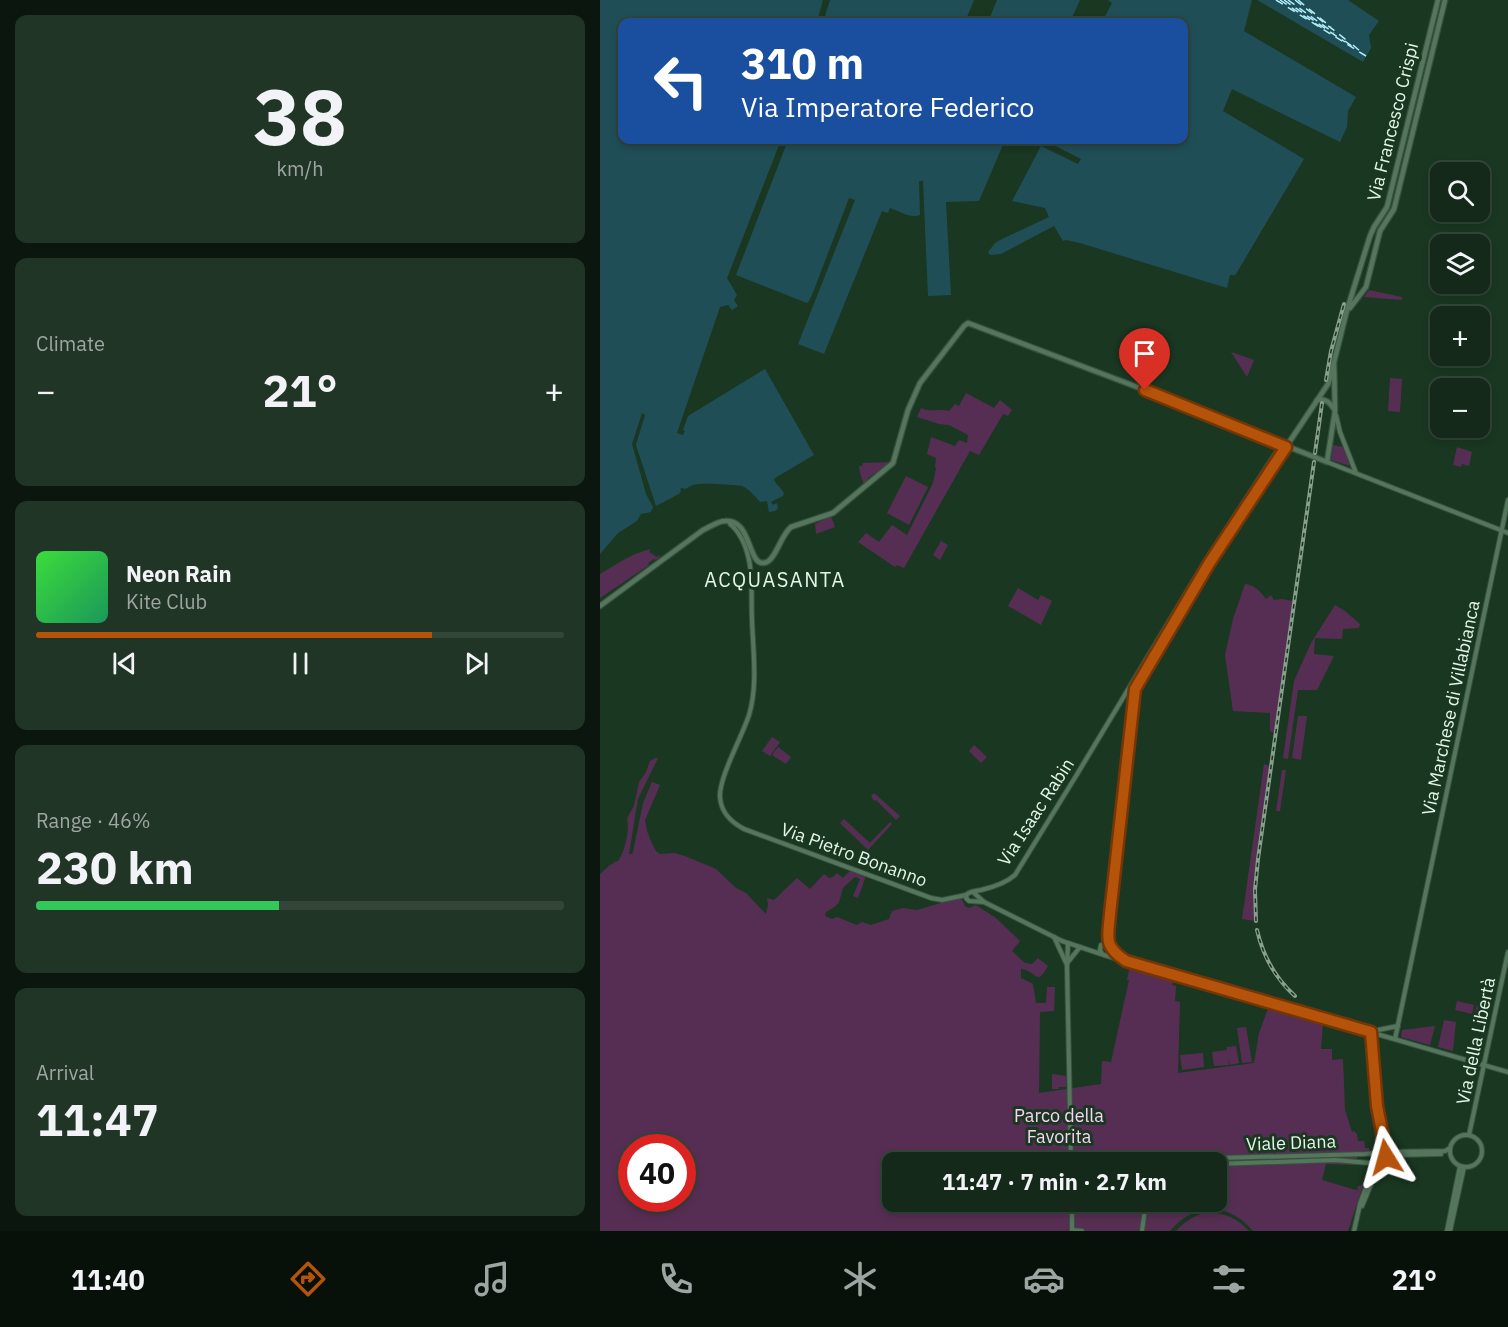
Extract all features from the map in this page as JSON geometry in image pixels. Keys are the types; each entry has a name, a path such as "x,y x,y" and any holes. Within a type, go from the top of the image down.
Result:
{"main road":[{"name":"Via Francesco Crispi","path":"1345,322 1372,230 1387,207 1438,0"},
{"name":"Via Francesco Crispi","path":"1345,322 1353,304 1366,287 1382,228 1394,209 1445,0"},
{"path":"1365,254 1373,256"},
{"path":"1283,446 1329,382 1345,322"},
{"path":"600,606 703,530 720,522 736,523 745,531 754,556 762,563 772,559 785,532 795,525 833,513 894,463 908,410 920,382 968,323 1326,462 1335,411 1334,363"},
{"path":"1317,400 1327,401 1335,411"}],"street":[{"path":"1335,411 1340,432 1356,474"},
{"path":"1104,955 1110,953 1109,924 1135,689 1172,620 1283,446"},
{"path":"1326,462 1508,533"},
{"name":"Via Marchese di Villabianca","path":"1395,1039 1508,500"},
{"name":"Via Pietro Bonanno","path":"730,521 730,524 740,533 749,560 753,693 742,732 723,781 720,797 726,814 744,829 931,898 946,900 966,895"},
{"name":"Via Isaac Rabin","path":"972,891 1001,884 1015,874 1172,620"},
{"path":"984,902 969,901 966,895 972,891 984,902 1054,937 1082,948 1508,1072"},
{"path":"975,901 977,895"},
{"path":"1054,937 1067,966"},
{"path":"1068,943 1071,1152"},
{"path":"1067,966 1069,960 1082,948 1094,948 1104,944 1126,961"},
{"path":"1101,945 1100,950 1104,955"},
{"name":"Via della Libertà","path":"1469,1135 1508,952"},
{"path":"1371,1032 1398,1026"},
{"path":"1358,1215 1385,1155 1377,1106 1371,1032"},
{"path":"1377,1106 1385,1155"},
{"path":"1469,1135 1480,1142 1482,1154 1477,1163 1471,1167 1462,1167 1450,1156 1450,1148 1457,1137 1469,1135"},
{"path":"1354,1231 1360,1204 1374,1165 1385,1155 1445,1151 1450,1148"},
{"path":"1385,1155 1445,1154 1450,1156"},
{"name":"Viale Diana","path":"1227,1160 1385,1155"},
{"name":"Viale Diana","path":"1227,1164 1335,1160 1374,1165 1385,1155"},
{"path":"1449,1231 1462,1167"},
{"path":"1071,1212 1072,1230 1082,1231"},
{"path":"1142,1231 1145,1212"}],"green space":[{"path":"1369,290 1402,297 1402,300 1364,297"},
{"path":"1231,352 1254,360 1247,377"},
{"path":"1390,378 1402,379 1400,412 1388,411"},
{"path":"966,393 994,408 1000,400 1012,410 1008,416 1003,414 979,455 970,451 904,568 897,565 895,567 858,542 866,533 879,542 892,525 907,535 933,483 936,458 927,454 931,437 955,446 959,440 967,443 968,435 949,425 917,417 921,408 949,411 955,404 959,406"},
{"path":"1333,445 1343,447 1350,466 1331,460"},
{"path":"1457,447 1472,452 1469,466 1453,465"},
{"path":"891,462 867,479 868,482 864,485 859,466 863,463"},
{"path":"906,476 928,487 909,525 887,513"},
{"path":"831,516 835,527 816,534 815,524"},
{"path":"941,541 948,545 940,560 933,555"},
{"path":"651,549 649,552 657,557 660,556 600,598 600,574 631,556"},
{"path":"1245,584 1257,589 1266,599 1271,595 1274,600 1293,601 1274,733 1270,731 1270,713 1233,711 1225,655 1233,619"},
{"path":"1018,588 1038,600 1041,595 1052,601 1041,625 1008,606"},
{"path":"1335,605 1360,624 1359,628 1343,629 1342,639 1315,638 1314,654 1334,656 1317,690 1298,690 1288,759 1283,758 1294,681 1311,643"},
{"path":"1298,716 1307,716 1301,760 1292,758"},
{"path":"772,737 780,742 770,756 762,751"},
{"path":"974,745 987,757 981,763 969,751"},
{"path":"778,747 791,757 786,764 772,755"},
{"name":"Parco della Favorita","path":"658,758 638,799 629,854 633,852 643,803 652,782 660,785 645,820 656,851 660,854 675,853 685,856 716,869 736,888 746,893 766,914 767,898 774,900 797,878 810,889 824,874 829,878 837,873 843,878 851,870 866,876 858,898 853,896 860,879 855,877 843,888 839,902 826,912 825,916 832,919 837,917 857,925 862,922 871,925 889,919 892,911 903,908 917,910 961,897 965,906 969,908 976,905 996,918 1020,941 1012,951 1025,963 1032,964 1038,958 1048,966 1039,977 1021,969 1021,978 1033,984 1036,1003 1046,1003 1047,987 1055,987 1054,1011 1040,1012 1039,1093 1101,1084 1102,1061 1111,1062 1131,966 1174,978 1172,985 1176,986 1175,1001 1180,1002 1178,1073 1254,1063 1259,1033 1269,1006 1323,1022 1321,1049 1332,1049 1332,1060 1343,1059 1345,1110 1352,1132 1357,1134 1358,1141 1364,1141 1365,1148 1369,1148 1370,1153 1357,1154 1357,1165 1326,1164 1322,1180 1359,1191 1358,1186 1363,1185 1348,1231 1253,1231 1244,1221 1226,1212 1227,1152 882,1152 882,1212 1198,1212 1179,1221 1170,1231 600,1231 600,874 618,861 623,852 627,834 627,818 634,806 639,782 650,761"},
{"path":"1264,764 1270,766 1254,883 1255,921 1242,919"},
{"path":"1282,770 1286,770 1280,811 1276,811"},
{"path":"874,793 900,816 896,820 876,800 874,801 871,796"},
{"path":"844,819 870,843 890,822 892,824 868,850 840,823"},
{"path":"1457,1001 1474,1005 1472,1014 1455,1010"},
{"path":"1477,1004 1490,1007 1487,1023 1473,1021"},
{"path":"1444,1020 1456,1022 1453,1051 1438,1047"},
{"path":"1435,1026 1430,1045 1401,1037 1402,1030"},
{"path":"1246,1027 1252,1062 1242,1063 1237,1028"},
{"path":"1236,1046 1239,1063 1230,1065 1228,1058 1229,1065 1214,1066 1212,1052"},
{"path":"1203,1053 1204,1067 1182,1070 1180,1055"},
{"path":"1052,1074 1066,1076 1066,1087 1052,1089"},
{"path":"1204,1213 1229,1216 1249,1231 1176,1231 1188,1220"}],"water":[{"path":"600,0 823,0 818,18 618,18 618,144 779,144 727,278 737,295 734,300 738,306 732,310 728,305 720,307 677,433 683,435 688,416 765,369 814,455 775,478 774,480 784,494 771,502 773,505 777,503 778,508 775,511 769,512 767,501 760,502 742,486 713,484 696,484 682,488 679,494 656,506 636,445 645,415 642,413 632,444 646,494 653,507 651,512 641,514 637,521 618,533 600,554"},
{"path":"830,0 974,0 967,18 824,18"},
{"path":"997,0 1080,0 1072,18 990,18"},
{"path":"1108,0 1252,0 1244,31 1356,97 1348,111 1347,127 1340,142 1232,89 1223,111 1304,159 1236,274 1230,275 1227,288 1080,243 1063,241 1054,226 1001,254 990,255 988,252 1000,240 1049,217 1045,208 1012,201 1041,146 1078,164 1081,159 1052,144 1188,144 1188,18 1104,18 1112,3"},
{"path":"1257,0 1348,0 1379,21 1369,35 1371,48 1363,62"},
{"path":"786,144 1003,144 979,201 946,202 951,295 928,296 923,181 919,181 920,215 909,215 890,208 888,213 882,211 824,354 798,344 855,200 849,198 807,303 736,275"}],"ferry route":[{"path":"1276,0 1366,56"},
{"path":"1280,0 1322,28"},
{"path":"1284,0 1345,42"},
{"path":"1288,0 1334,33"},
{"path":"1295,0 1349,42"},
{"path":"1298,0 1331,27"},
{"path":"1345,41 1353,47"},
{"path":"1353,45 1361,52"}],"railway":[{"path":"1326,380 1331,351 1344,304"},
{"path":"1315,453 1322,403"},
{"path":"1256,921 1255,890 1258,859 1314,462"},
{"path":"1257,930 1271,966 1281,982 1295,996"}],"district":[{"name":"ACQUASANTA","path":"775,580"}],"route":[{"path":"1145,390 1286,447 1210,562 1135,689 1110,914 1109,945 1126,961 1371,1032 1377,1106 1386,1157"}]}
